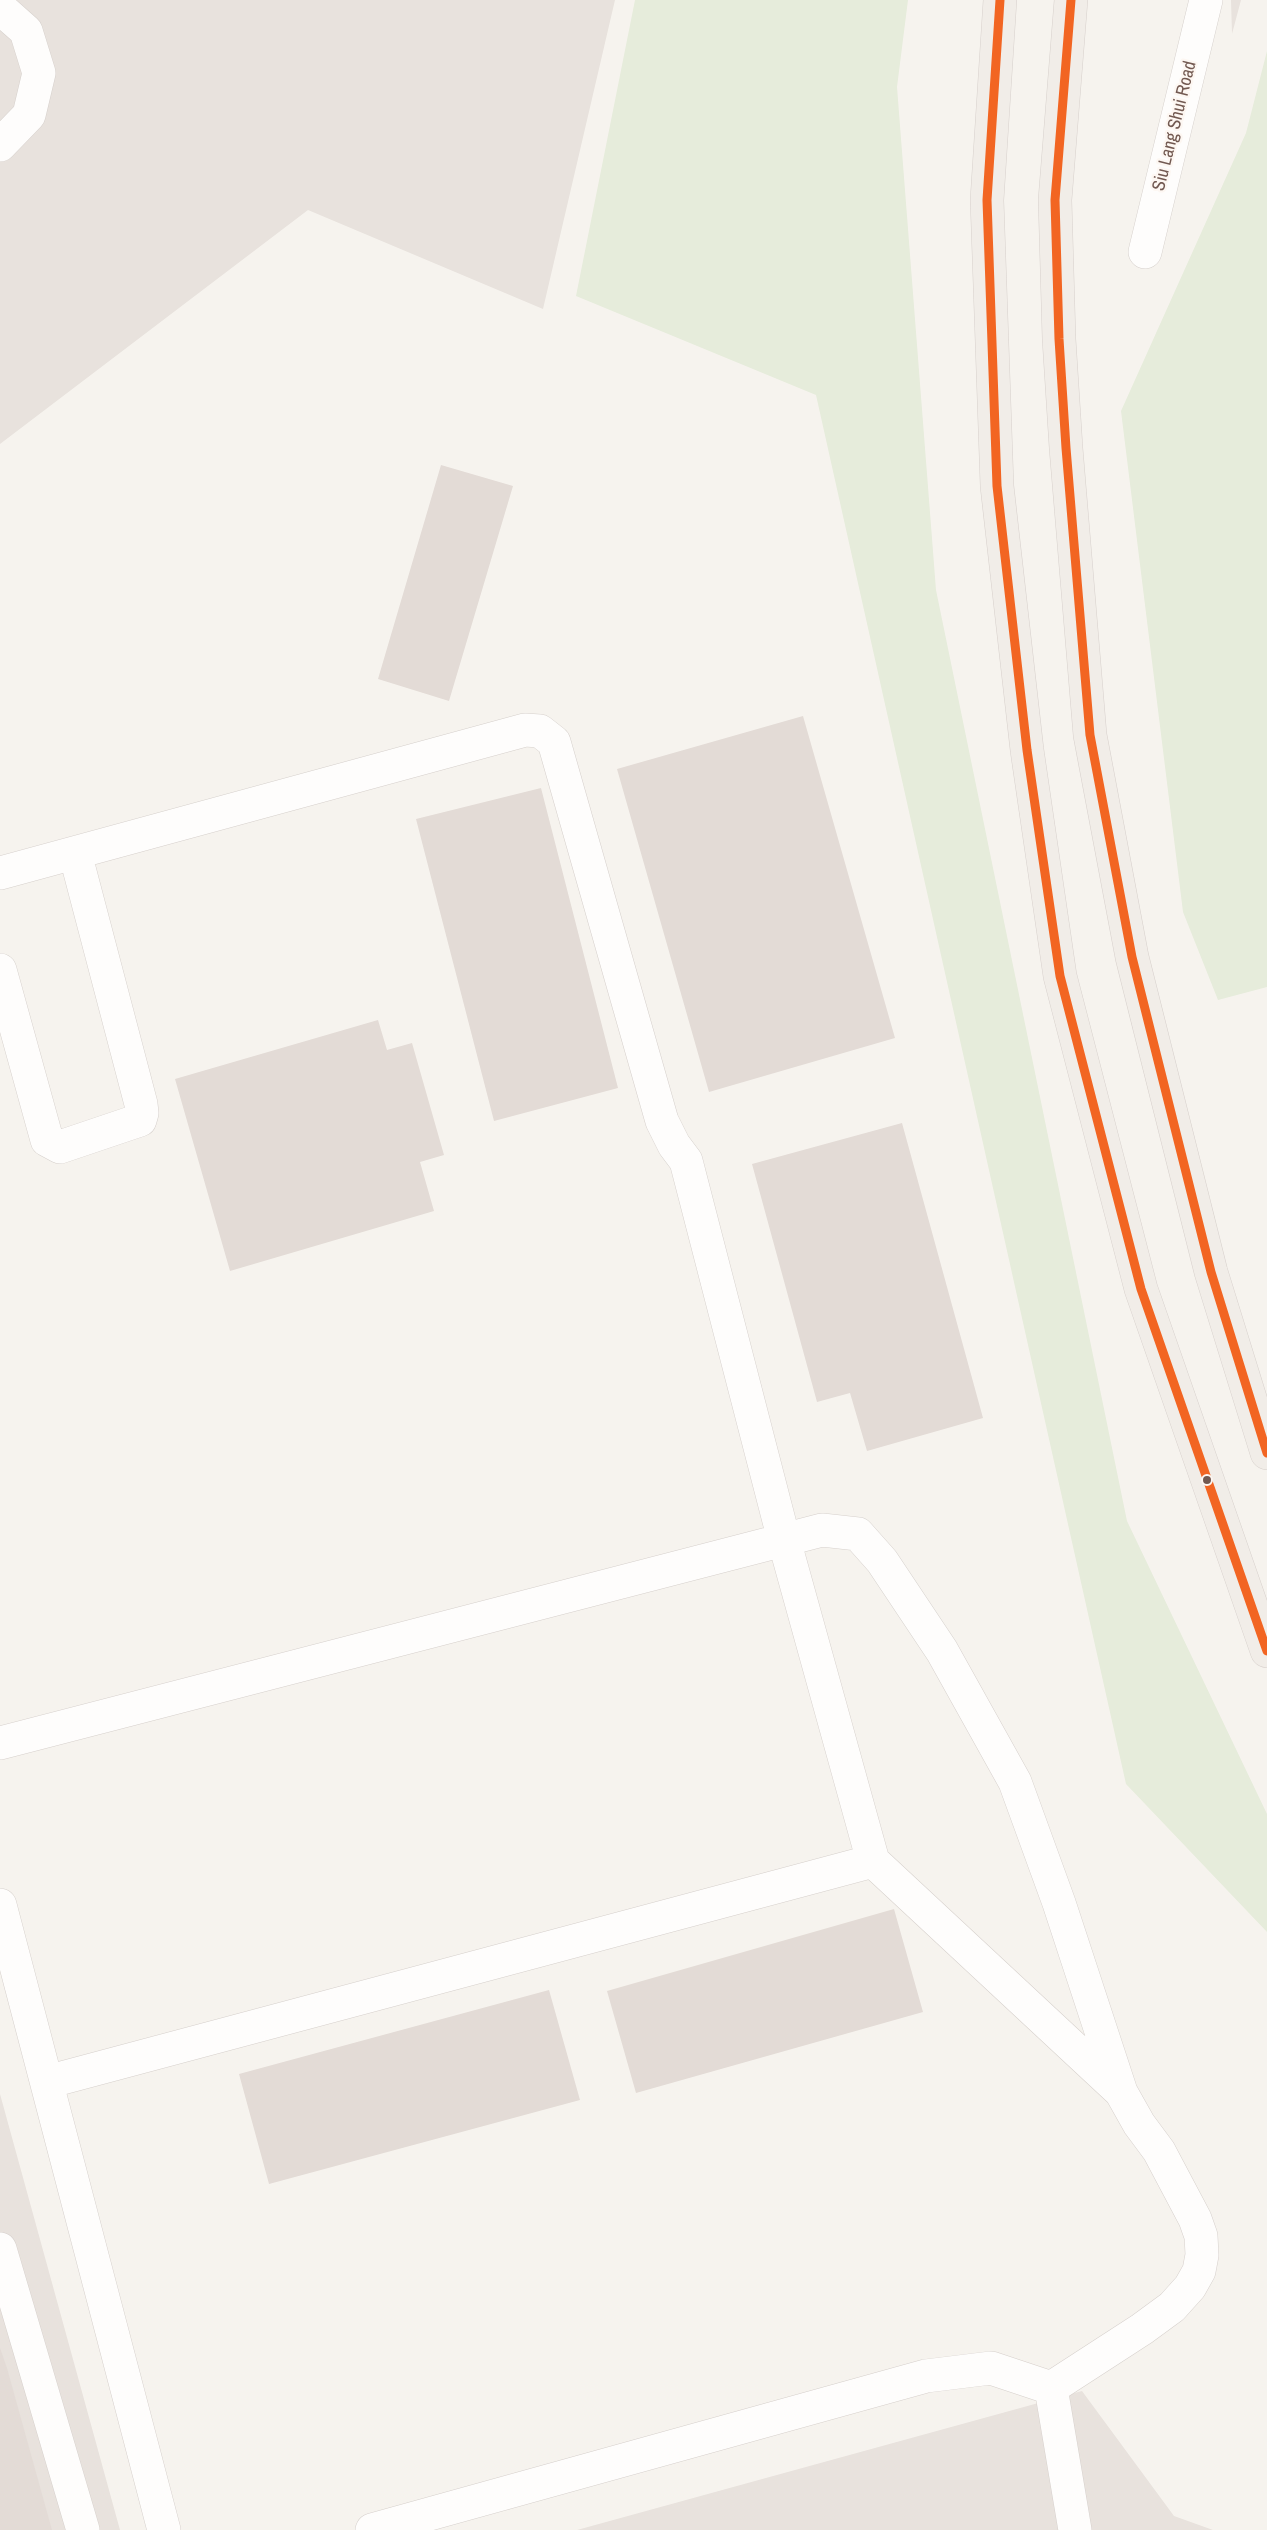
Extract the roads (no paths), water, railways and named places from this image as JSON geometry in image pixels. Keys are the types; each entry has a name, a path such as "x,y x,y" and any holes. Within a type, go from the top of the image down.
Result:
{"main road":[{"path":"1000,0 987,200 997,486 1027,750 1060,976 1140,1289 1267,1651"},
{"path":"1071,0 1055,200 1065,437 1090,735 1132,957 1211,1272 1267,1453"}],"lane":[{"name":"Siu Lang Shui Road","path":"1144,252 1206,0"},
{"path":"0,8 26,31 39,73 29,115 0,164"},
{"path":"0,145 29,115"},
{"path":"0,873 525,730 540,731 554,742 662,1121 674,1145 686,1161 784,1540 873,1862 1121,2092"},
{"path":"0,970 47,1140 60,1147 140,1120 141,1104 75,853"},
{"path":"0,1743 822,1530 858,1534 882,1561 942,1651 1015,1782 1059,1903 1121,2092 1139,2124 1159,2151 1195,2219 1201,2236 1202,2254 1199,2271 1190,2287 1172,2307 1051,2388"},
{"path":"47,2082 873,1862"},
{"path":"0,1905 164,2530"},
{"path":"0,2249 83,2530"},
{"path":"372,2530 926,2376 991,2368 1051,2388"},
{"path":"1051,2388 1075,2530"}]}
